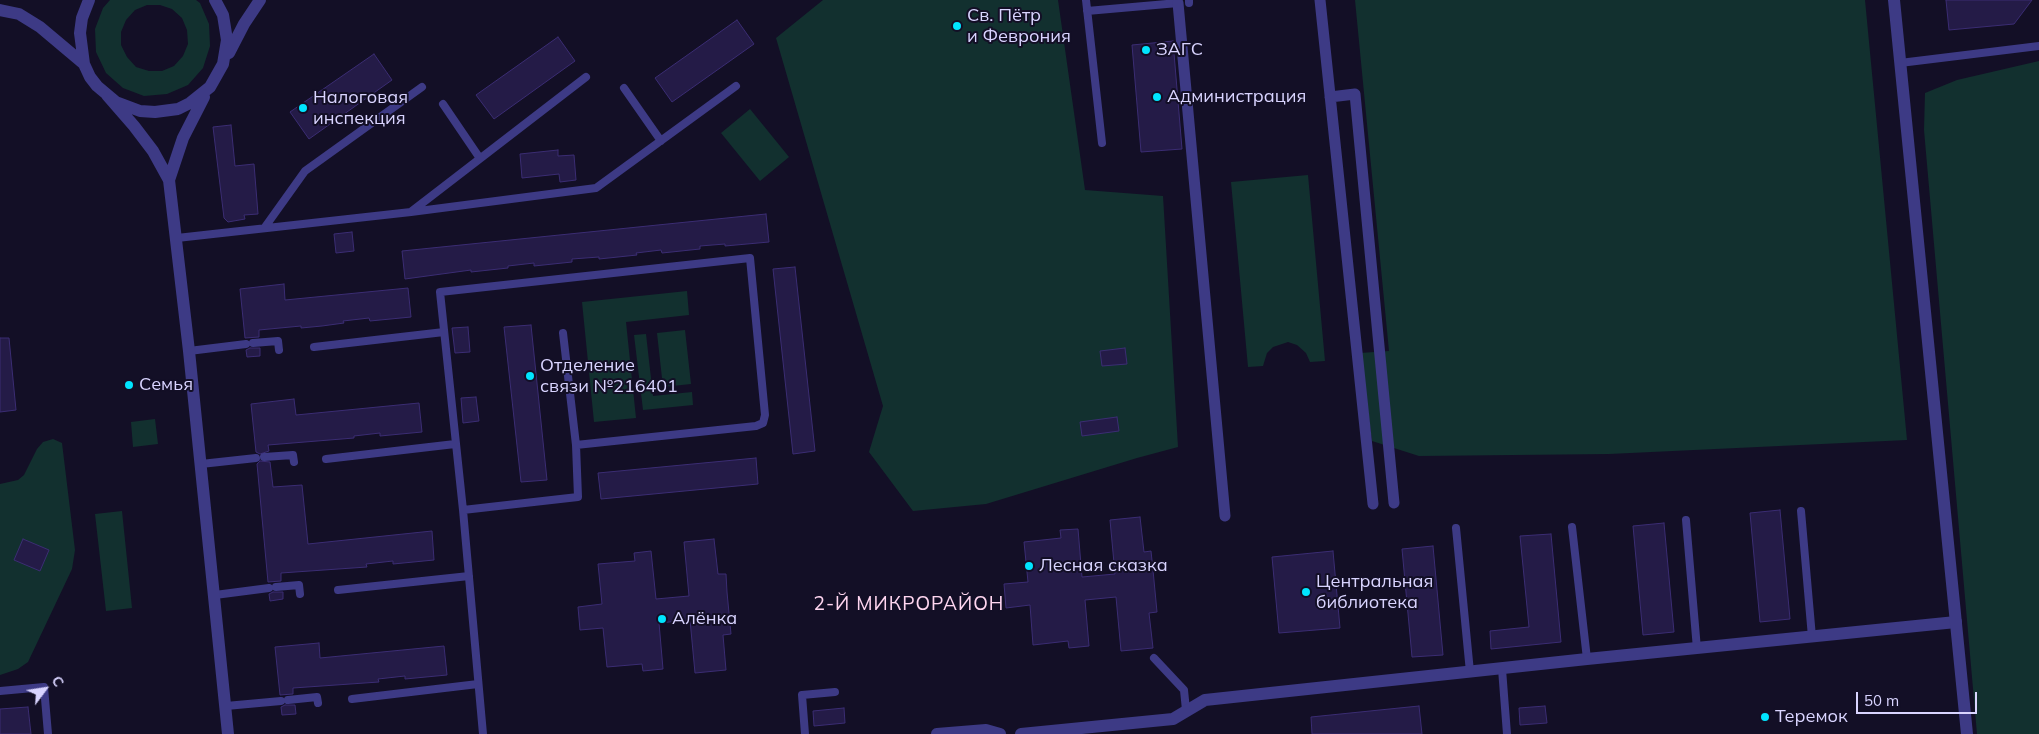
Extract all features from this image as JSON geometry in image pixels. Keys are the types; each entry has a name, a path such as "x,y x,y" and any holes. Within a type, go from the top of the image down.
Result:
{"street":[{"path":"84,64 80,33 82,18 89,0"},
{"path":"215,0 223,15 227,40 223,64"},
{"path":"169,180 183,138 194,113 244,24 260,0"},
{"path":"1320,0 1373,504"},
{"path":"1894,0 1967,734"},
{"path":"1185,2 1225,516"},
{"path":"0,10 19,14 40,27 84,64 97,86 107,95 116,102 140,111 165,112 190,103 210,86"},
{"path":"1330,96 1355,94 1394,503"},
{"path":"107,95 153,151 169,180 202,464 228,734"},
{"path":"1021,734 1088,731 1173,719 1205,700 1956,622"},
{"path":"937,734 986,730 1000,734"}],"lane":[{"path":"1086,0 1102,143"},
{"path":"1087,11 1185,2"},
{"path":"1900,63 2039,46"},
{"path":"411,212 586,77"},
{"path":"176,238 411,212 596,188 736,86"},
{"path":"265,228 305,172 422,87"},
{"path":"624,88 661,141"},
{"path":"443,104 479,158"},
{"path":"483,734 463,510 440,292 750,258 765,415 763,423 756,426 576,446"},
{"path":"314,347 444,332"},
{"path":"463,510 578,497 576,446 563,333"},
{"path":"189,351 278,341 279,350"},
{"path":"326,458 455,444"},
{"path":"202,464 293,454 294,462"},
{"path":"1801,511 1812,637"},
{"path":"1686,520 1698,649"},
{"path":"1572,527 1588,659"},
{"path":"1456,528 1470,672"},
{"path":"338,590 469,576"},
{"path":"215,595 299,585 300,594"},
{"path":"1154,658 1184,690 1186,710"},
{"path":"1502,669 1507,734"},
{"path":"352,699 478,684"},
{"path":"0,691 44,687 48,734"},
{"path":"806,734 802,696 835,692"},
{"path":"226,706 317,698 318,703"}],"green space":[{"path":"110,0 196,0 200,3 209,24 210,46 203,68 188,85 167,94 144,96 123,88 106,73 96,52 95,29 103,8","holes":["147,5 160,5 172,9 182,18 187,30 188,44 183,56 174,66 162,71 149,71 136,67 127,57 121,45 121,32 126,20 135,10"]},
{"path":"823,0 1058,0 1085,190 1163,196 1178,447 986,504 913,511 869,452 883,406 776,38"},
{"path":"1355,0 1865,0 1907,440 1609,454 1419,456 1372,441 1360,353 1389,351"},
{"path":"2039,61 2039,734 1977,734 1924,130 1925,93 1957,80"},
{"path":"750,109 789,157 760,181 721,133"},
{"path":"1308,175 1325,361 1310,362 1306,353 1297,345 1288,342 1273,347 1267,353 1263,366 1248,367 1231,182"},
{"path":"687,291 689,315 626,322 636,418 594,422 582,302"},
{"path":"685,330 691,384 663,387 657,333"},
{"path":"646,334 653,396 692,392 693,405 643,410 634,335"},
{"path":"155,419 158,444 133,447 131,422"},
{"path":"53,439 62,443 75,550 72,569 28,662 18,669 0,675 0,484 18,480 24,475 37,449 43,442"},
{"path":"122,511 132,608 106,611 95,514"}],"building":[{"path":"1946,0 2032,0 2014,24 1949,30"},
{"path":"737,20 754,44 672,102 655,78"},
{"path":"558,37 575,61 494,119 476,95"},
{"name":"Администрация","path":"1173,41 1182,149 1141,152 1132,45"},
{"path":"374,54 392,80 309,139 290,112"},
{"path":"231,125 235,166 254,164 258,214 244,215 245,219 228,222 224,218 213,127"},
{"path":"558,150 558,156 574,155 576,180 560,182 559,174 522,178 520,154"},
{"path":"766,214 769,242 700,246 700,249 662,253 661,250 636,253 637,255 599,259 599,257 572,259 572,262 534,266 534,263 508,266 508,268 471,272 471,270 405,279 402,251"},
{"path":"352,232 354,251 336,253 334,234"},
{"path":"795,267 815,451 793,454 773,269"},
{"path":"284,284 285,300 408,288 411,317 370,321 369,318 322,326 259,330 259,337 245,338 240,289"},
{"path":"531,325 547,480 521,482 504,327"},
{"path":"468,327 470,352 455,353 452,328"},
{"path":"0,338 9,338 16,410 0,412"},
{"path":"260,348 260,356 247,357 246,350"},
{"path":"1125,348 1127,364 1102,366 1100,351"},
{"path":"476,397 479,421 463,423 461,398"},
{"path":"294,399 296,415 419,403 422,432 380,436 380,433 354,436 354,438 268,445 269,451 260,454 256,452 251,404"},
{"path":"1117,417 1119,431 1082,436 1080,422"},
{"path":"756,458 758,484 601,499 598,473"},
{"path":"260,461 270,462 273,487 302,485 308,544 432,531 434,560 393,564 393,561 366,564 367,567 281,573 281,581 268,582 257,464"},
{"path":"1780,510 1790,619 1760,622 1750,513"},
{"path":"1140,517 1144,552 1151,551 1153,570 1157,612 1149,613 1153,648 1121,651 1116,597 1085,600 1089,646 1069,648 1068,641 1033,645 1030,605 1006,608 1004,584 1028,582 1024,542 1061,538 1060,530 1078,529 1082,577 1115,574 1110,520"},
{"path":"1664,523 1674,632 1643,635 1633,526"},
{"path":"1551,534 1561,642 1491,649 1490,631 1529,627 1520,536"},
{"path":"23,539 49,550 40,571 14,560"},
{"path":"714,539 718,574 726,574 731,634 723,635 726,670 695,673 690,620 659,623 663,669 643,671 642,664 607,667 603,628 580,630 578,607 602,604 598,564 635,561 634,553 651,551 656,599 689,596 684,542"},
{"path":"1433,546 1443,655 1412,657 1402,549"},
{"name":"Центральная библиотека","path":"1333,551 1340,628 1279,633 1272,557"},
{"path":"283,592 283,599 270,601 269,594"},
{"path":"319,643 320,658 444,646 447,675 405,679 405,676 378,679 379,682 293,688 293,694 280,695 275,647"},
{"path":"295,705 296,714 282,715 281,707"},
{"path":"1419,706 1422,734 1312,734 1311,717"},
{"path":"1545,706 1547,723 1520,725 1519,708"},
{"path":"28,707 31,734 0,734 0,709"},
{"path":"844,708 845,723 814,726 813,711"}],"place":[{"name":"Св. Пётр и Феврония","path":"957,26"},
{"name":"ЗАГС","path":"1146,50"},
{"name":"Администрация","path":"1157,97"},
{"name":"Налоговая инспекция","path":"303,108"},
{"name":"Отделение связи №216401","path":"530,376"},
{"name":"Семья","path":"129,385"},
{"name":"Лесная сказка","path":"1029,566"},
{"name":"Центральная библиотека","path":"1306,592"},
{"name":"Алёнка","path":"662,619"},
{"name":"Теремок","path":"1765,717"}],"district":[{"name":"2-Й МИКРОРАЙОН","path":"909,604"}]}
